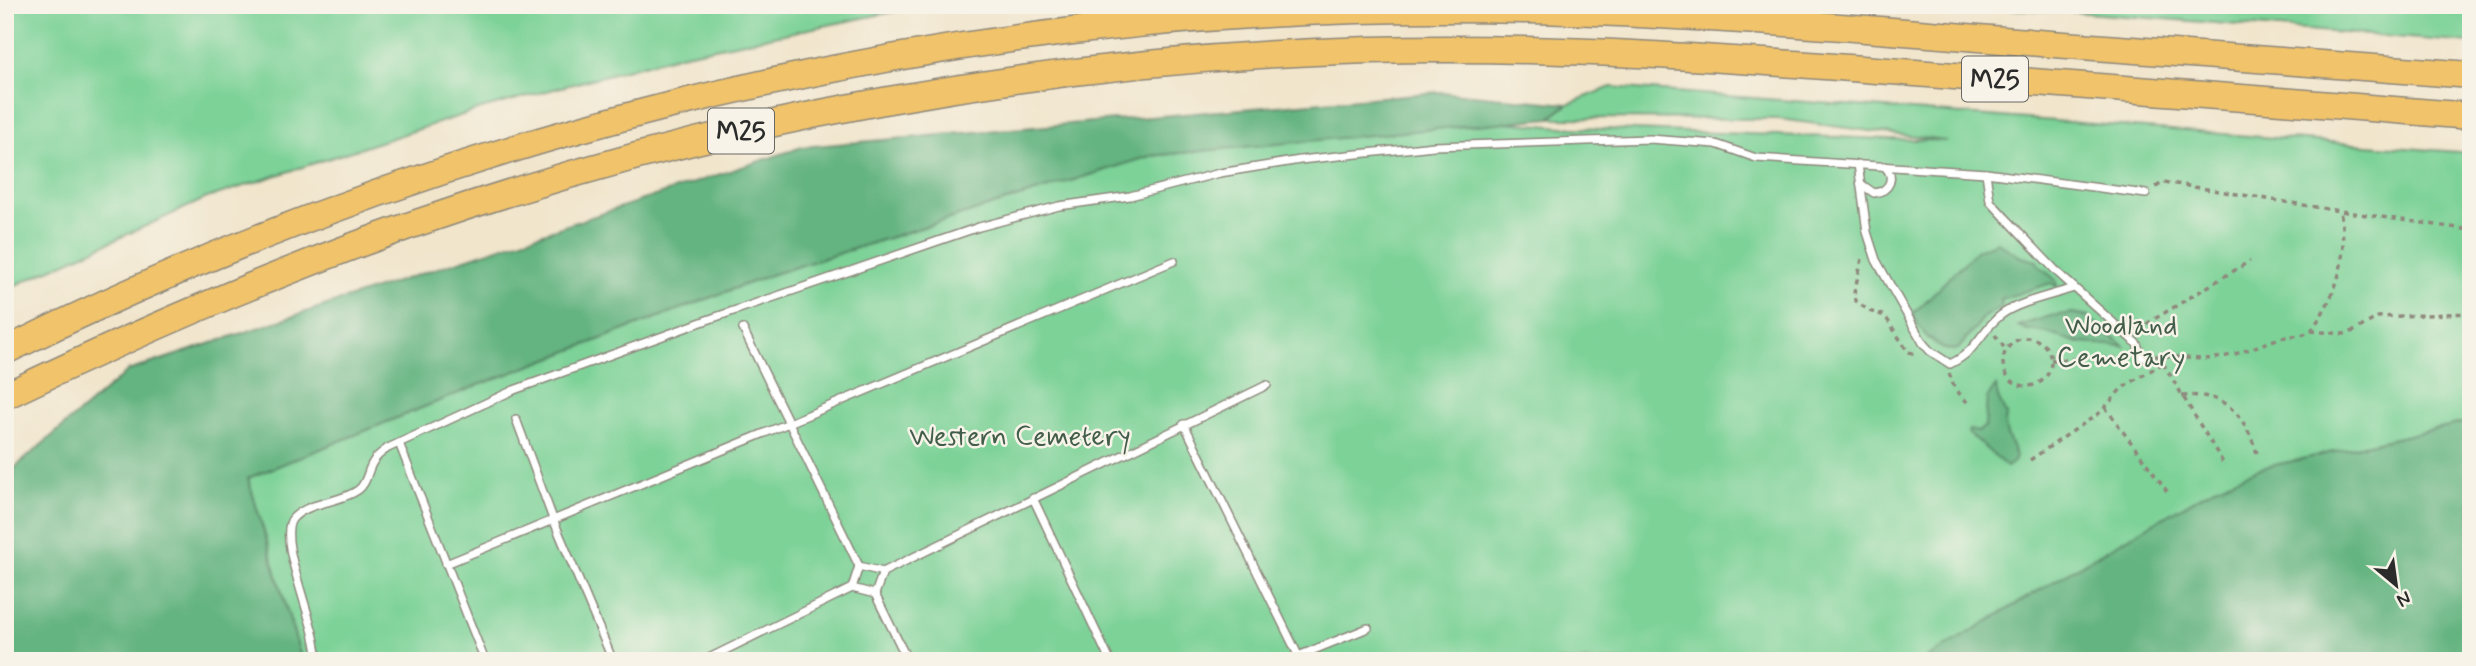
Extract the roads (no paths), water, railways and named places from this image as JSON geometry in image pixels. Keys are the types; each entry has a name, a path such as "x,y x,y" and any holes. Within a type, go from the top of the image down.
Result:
{"highway":[{"name":"M25","path":"5,351 143,285 281,229 402,185 545,139 689,101 835,69 983,44 1131,25 1353,10 1503,9 1651,14 2471,75"},
{"name":"M25","path":"5,396 141,332 286,271 501,196 631,158 776,123 923,95 1070,73 1220,59 1368,50 1592,51 2471,116"}],"lane":[{"path":"317,661 316,642 289,546 287,528 290,520 299,512 356,491 365,482 378,454 514,390 707,320 979,227 1059,206 1130,196 1220,173 1300,160 1434,146 1650,139 1716,144 1756,158 1986,173 2146,194"},
{"path":"1858,164 1867,232 1886,280 1930,351 1950,365 1964,358 1998,317 2009,309 2074,288"},
{"path":"1860,184 1865,190 1874,193 1884,190 1891,181 1891,175 1884,166"},
{"path":"1986,173 1990,201 2074,288 2137,344 2142,357"},
{"path":"446,564 1174,261"},
{"path":"743,329 859,566 852,588"},
{"path":"859,566 883,572 1267,385"},
{"path":"516,419 553,519 613,661"},
{"path":"1184,424 1298,655"},
{"path":"399,443 485,661"},
{"path":"1033,498 1110,661"},
{"path":"883,572 875,594 908,661"},
{"path":"703,661 852,588 875,594"},
{"path":"1286,661 1368,628"}],"park label":[{"name":"Woodland Cemetary","path":"2121,340"},
{"name":"Western Cemetery","path":"1020,435"}]}
